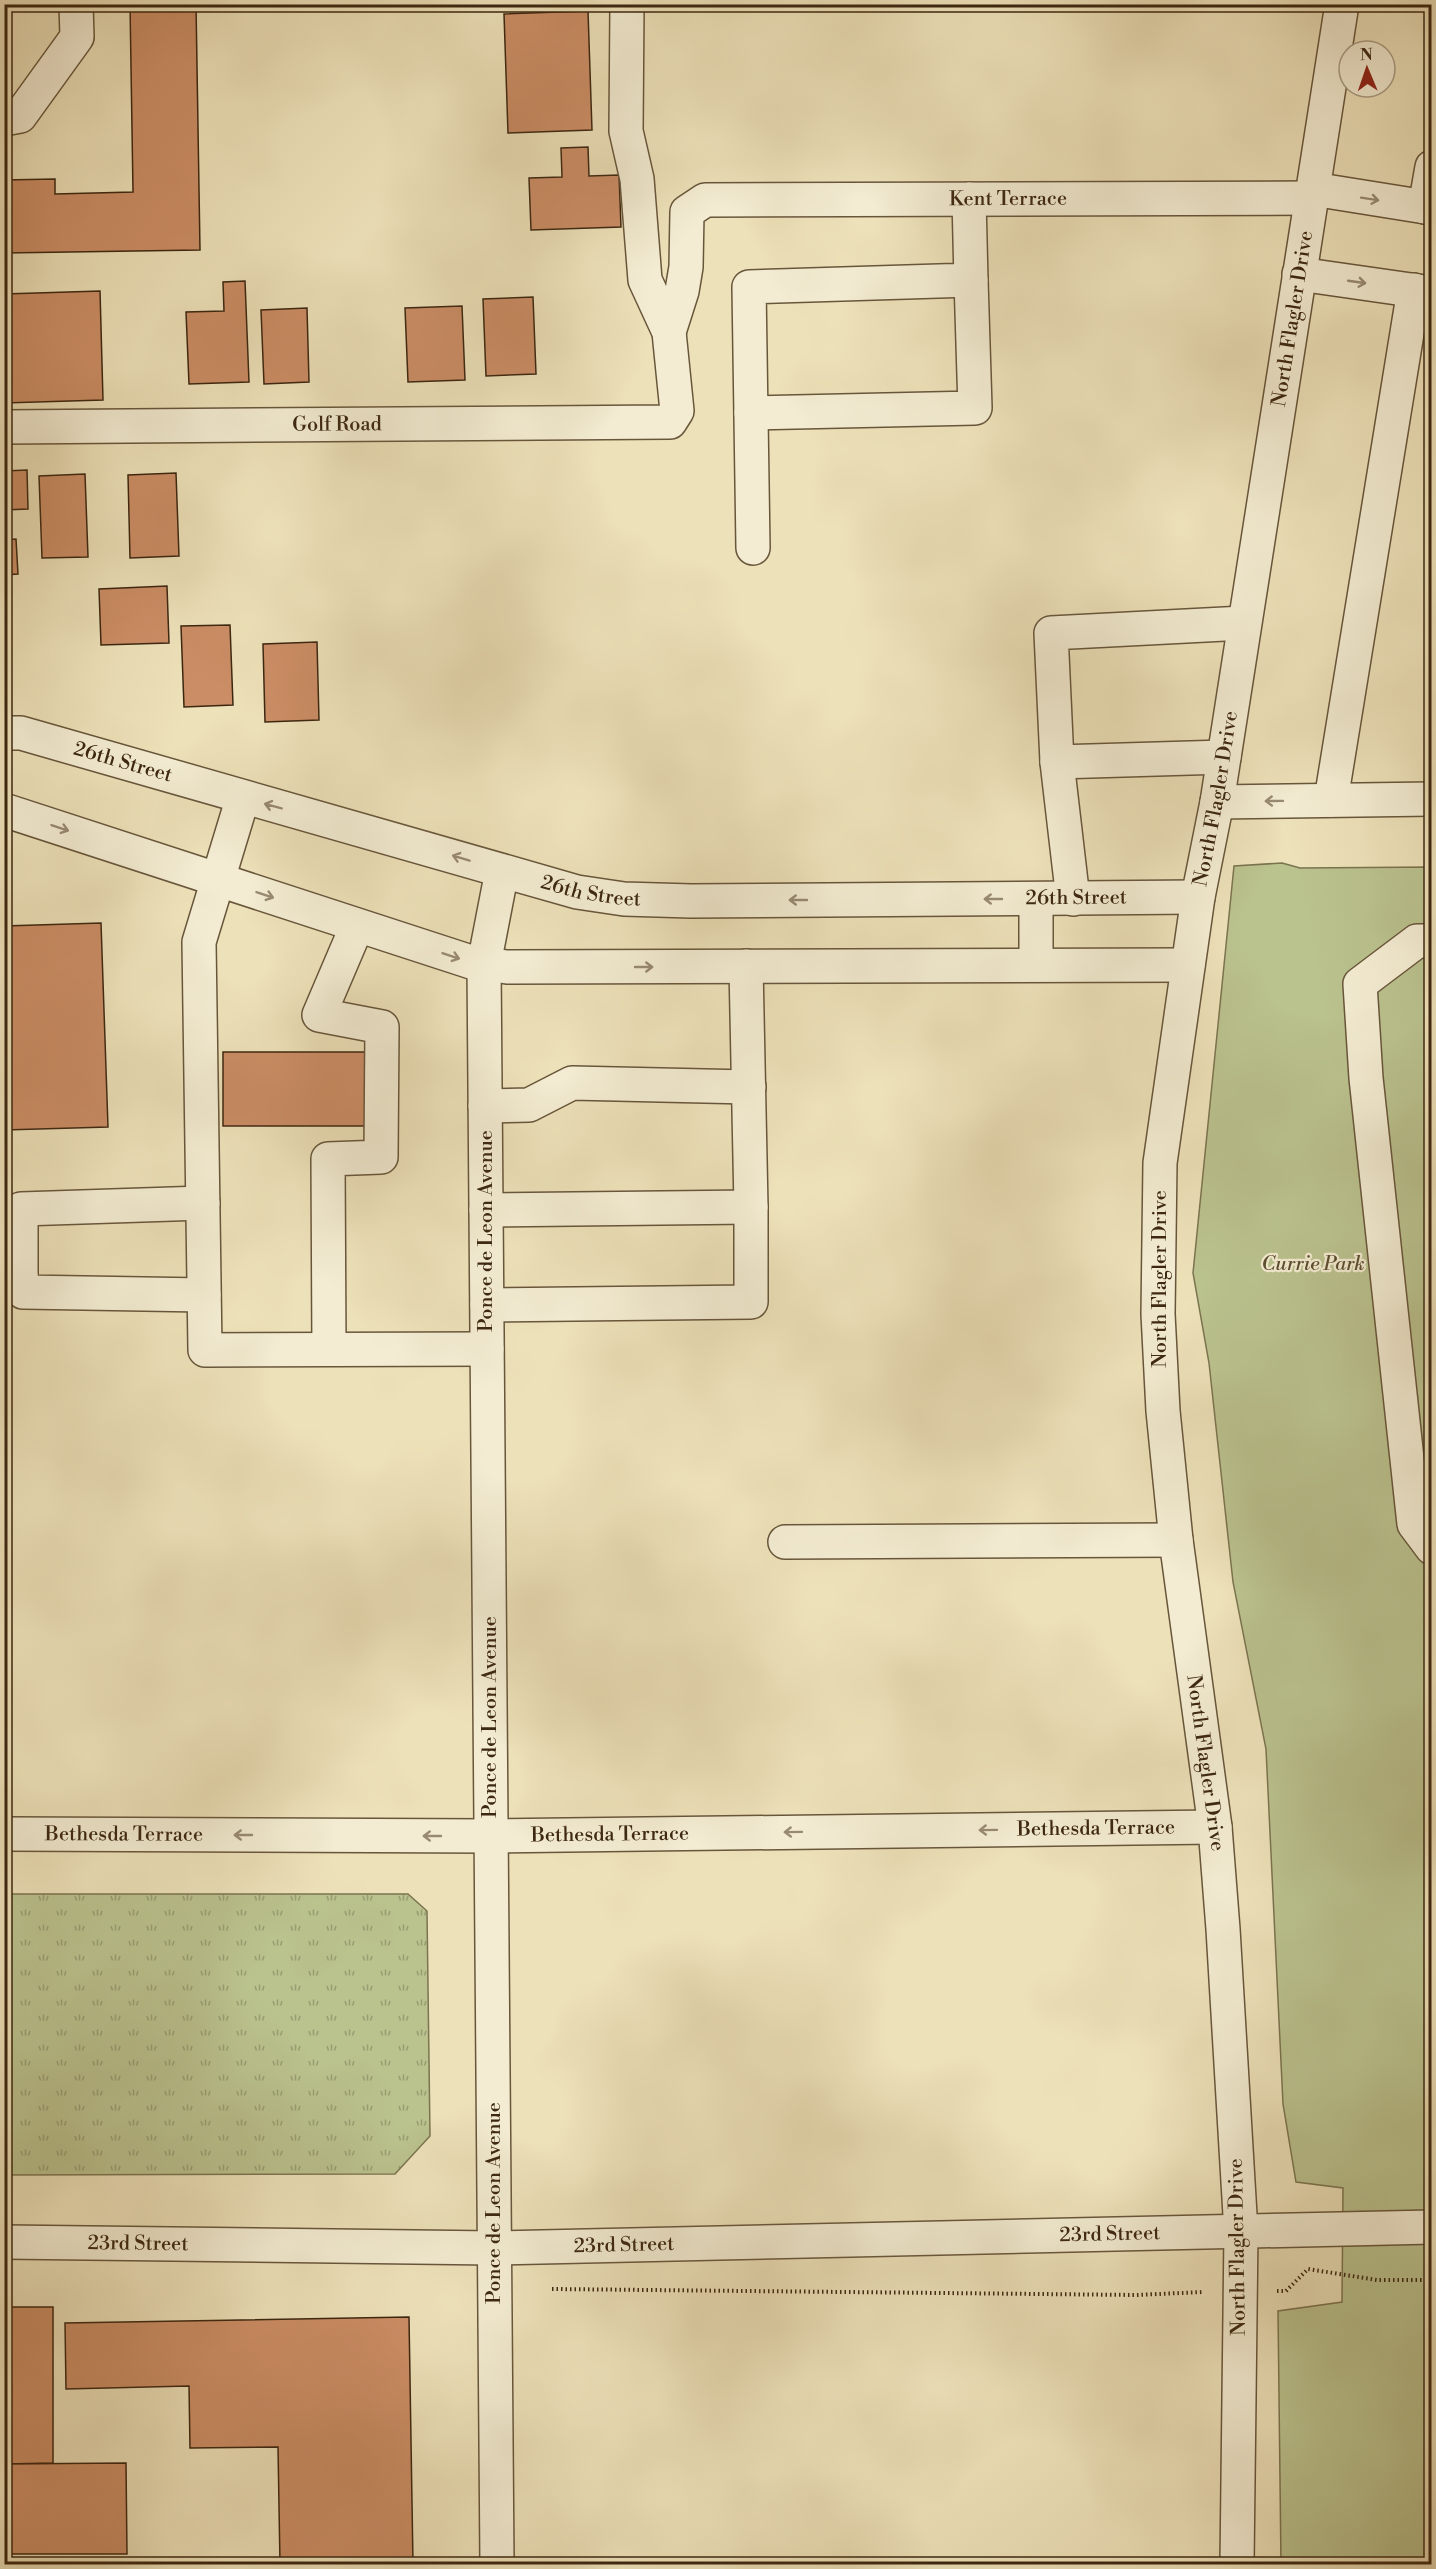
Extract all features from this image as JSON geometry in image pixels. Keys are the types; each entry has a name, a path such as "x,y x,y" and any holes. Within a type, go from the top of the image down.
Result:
{"street":[{"path":"4,119 20,116 77,37 76,4"},
{"path":"627,4 626,131 637,179 645,279 669,332"},
{"name":"North Flagler Drive","path":"1238,2565 1241,2232 1215,1827 1176,1540 1163,1411 1158,1325 1160,1163 1198,897 1217,802 1342,4"},
{"path":"1428,208 1431,167"},
{"name":"Kent Terrace","path":"669,332 682,291 686,267 687,212 705,200 969,199 1312,193 1428,208"},
{"path":"751,413 975,408 969,199"},
{"path":"1299,274 1423,291 1331,800"},
{"path":"753,548 749,287 971,280"},
{"name":"Golf Road","path":"4,427 670,422 677,411 669,332"},
{"path":"1074,899 1057,762 1051,633 1244,624"},
{"name":"26th Street","path":"4,733 21,733 577,892 624,899 691,901 1198,897"},
{"path":"1057,762 1224,757"},
{"path":"243,797 199,942 205,1350 487,1349"},
{"path":"1217,802 1431,799"},
{"path":"4,810 357,926 484,964 507,967 1188,965"},
{"name":"Ponce de Leon Avenue","path":"497,2565 484,964 502,871"},
{"path":"1036,899 1036,965"},
{"path":"328,1349 328,1159 381,1157 382,1027 319,1015 357,926"},
{"path":"1431,941 1416,940 1360,984 1366,1078 1414,1524 1431,1548"},
{"path":"487,1305 751,1302 746,966"},
{"path":"485,1106 529,1105 572,1083 749,1087"},
{"path":"203,1203 21,1209 13,1276 23,1292 204,1295"},
{"path":"486,1210 751,1207"},
{"path":"785,1542 1176,1540"},
{"name":"Bethesda Terrace","path":"4,1834 491,1836 1215,1827"},
{"name":"23rd Street","path":"4,2242 494,2248 1431,2227"}],"path":[{"path":"1286,2291 1308,2269 1377,2280 1431,2280"},
{"path":"552,2289 1136,2295 1241,2291"}],"green space":[{"name":"Currie Park","path":"1282,863 1300,868 1431,867 1431,2564 1281,2564 1278,2311 1342,2302 1343,2188 1296,2182 1283,2104 1266,1749 1233,1582 1209,1363 1193,1273 1234,866"},
{"path":"5,1894 408,1894 427,1911 430,2136 395,2174 5,2175"}],"building":[{"path":"130,4 196,4 200,250 4,253 4,180 55,179 55,194 133,192"},
{"path":"588,11 592,130 508,133 504,14"},
{"path":"588,147 589,176 619,175 621,227 531,230 529,178 562,177 561,148"},
{"path":"245,281 249,382 189,384 186,312 224,311 223,282"},
{"path":"100,291 103,400 4,403 4,294"},
{"path":"533,297 536,374 486,376 483,299"},
{"path":"462,306 465,380 408,382 405,308"},
{"path":"307,308 309,382 264,384 261,310"},
{"path":"27,470 28,509 4,510 4,471"},
{"path":"176,473 179,556 130,558 128,475"},
{"path":"85,474 88,557 42,558 39,476"},
{"path":"16,539 18,574 4,575 4,540"},
{"path":"167,586 169,643 101,645 99,589"},
{"path":"230,625 233,705 184,707 181,626"},
{"path":"317,642 319,720 265,722 263,644"},
{"path":"101,923 108,1127 4,1130 4,926"},
{"path":"223,1052 378,1052 378,1126 223,1126"},
{"path":"4,2307 53,2307 53,2463 4,2464"},
{"path":"409,2317 413,2564 280,2564 278,2447 190,2448 189,2386 66,2389 65,2323"},
{"path":"126,2463 127,2554 4,2554 4,2464"}]}
